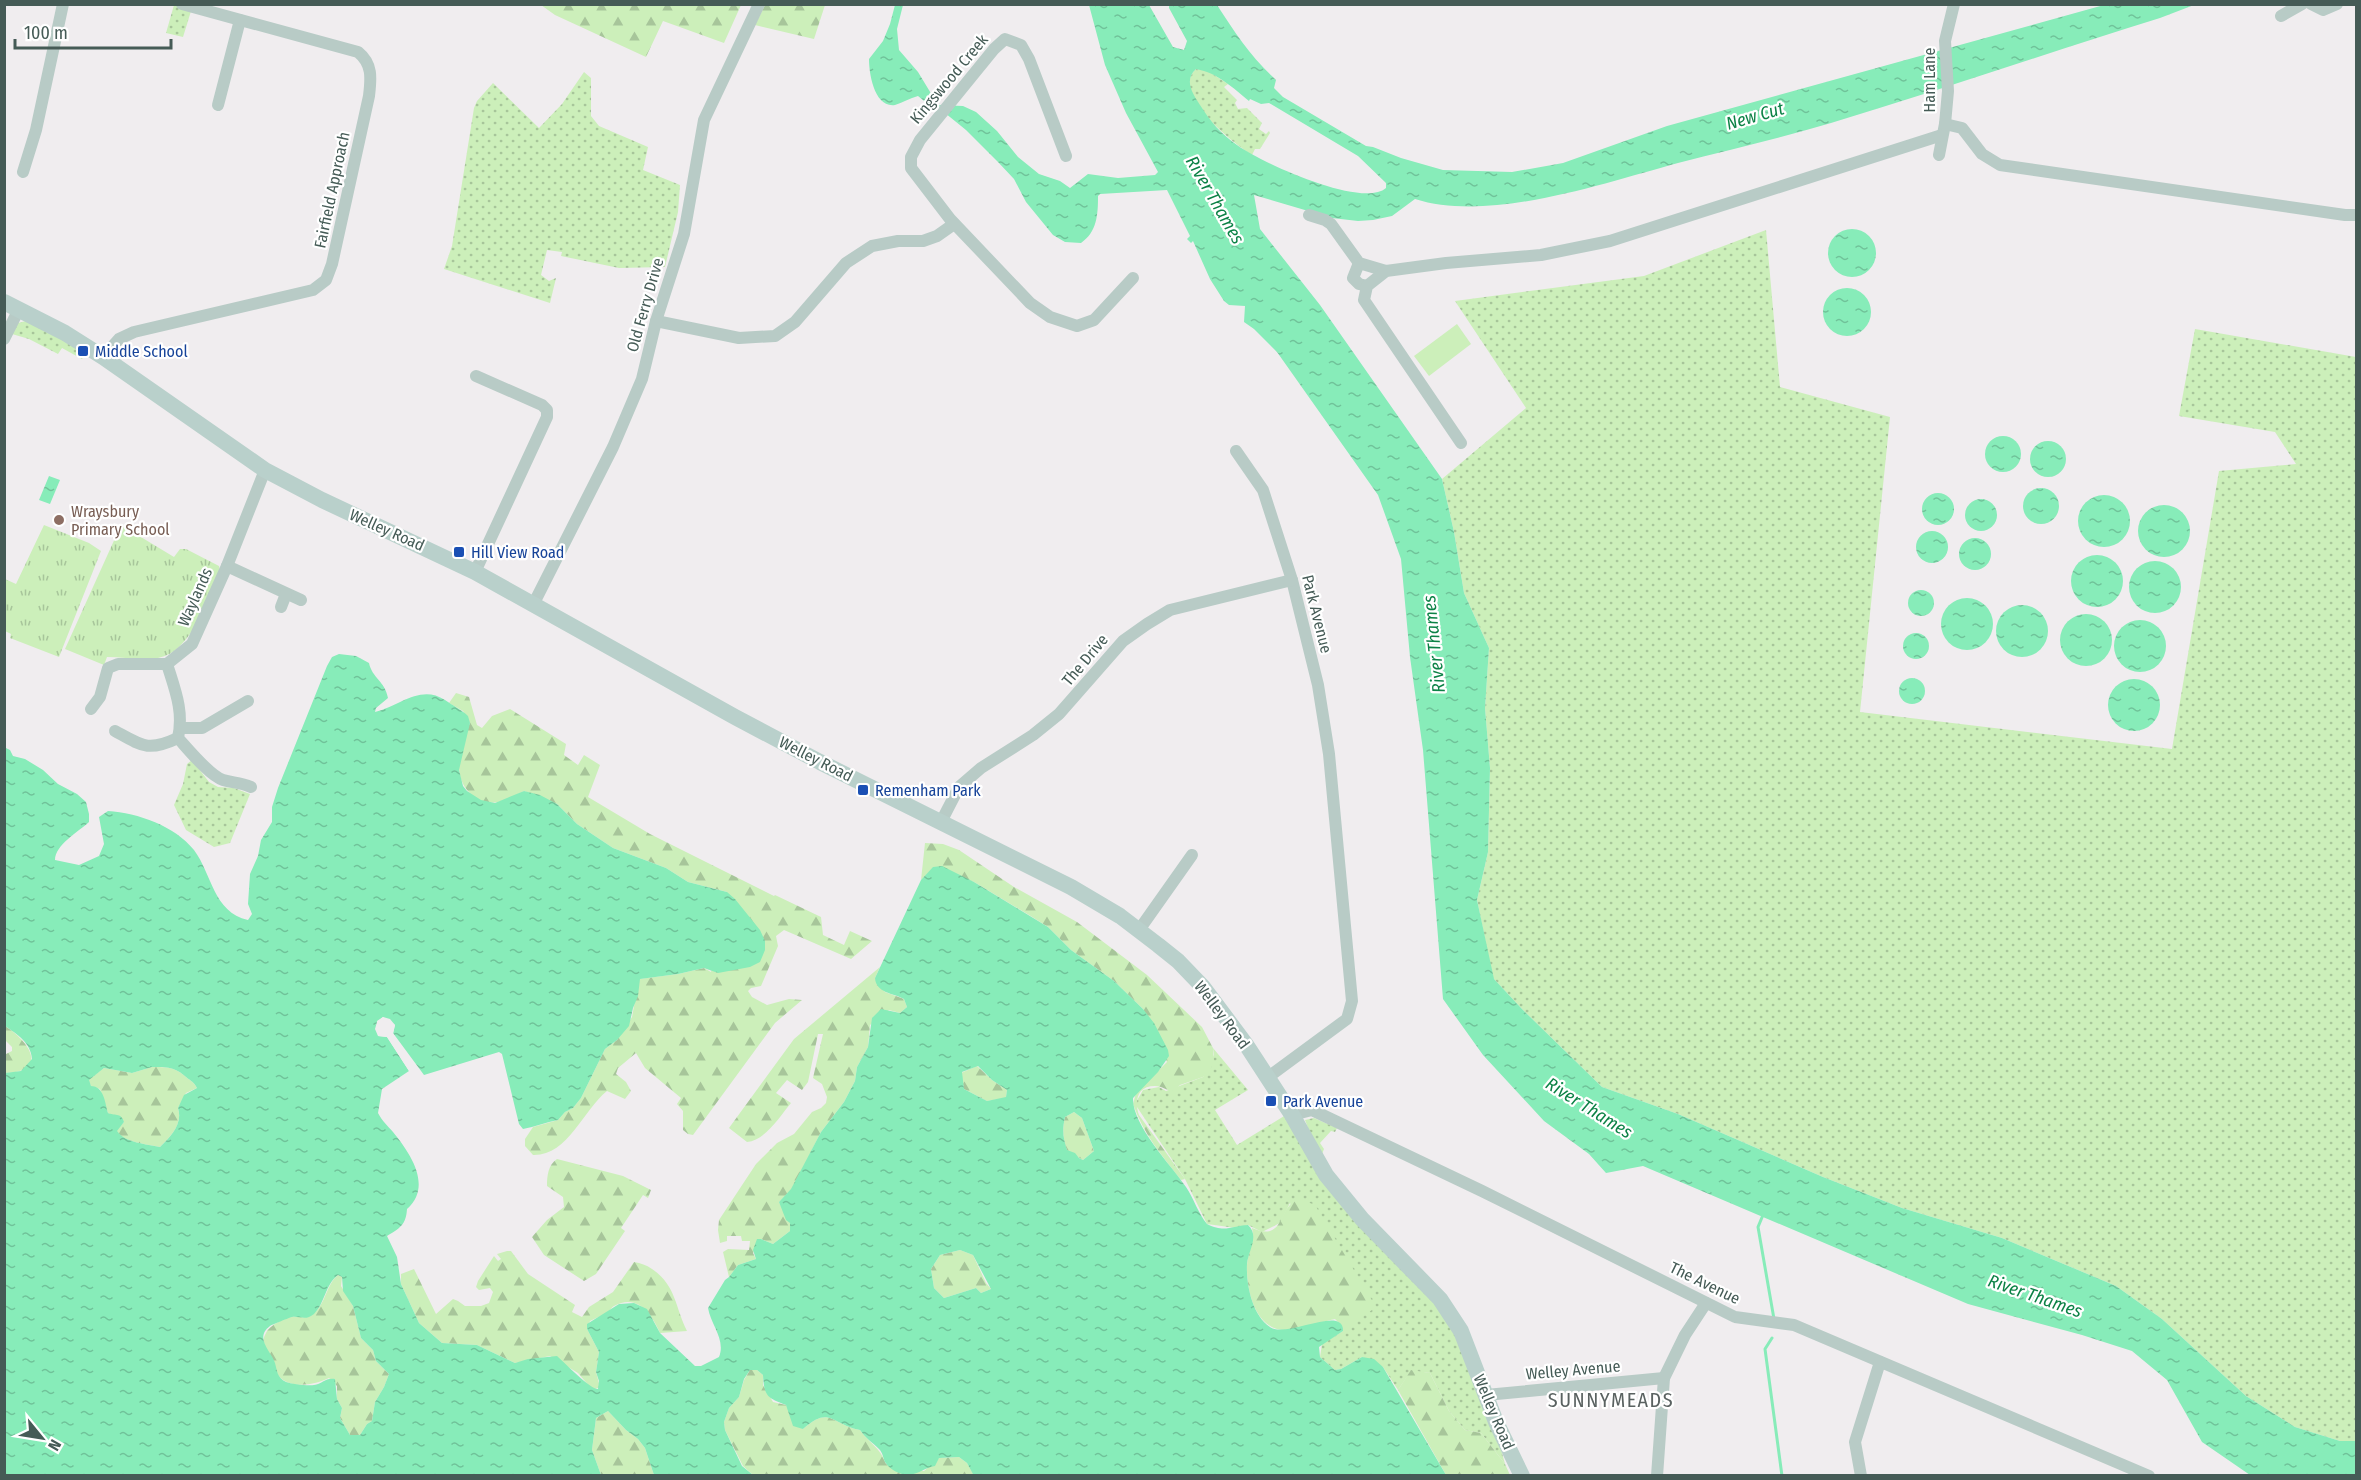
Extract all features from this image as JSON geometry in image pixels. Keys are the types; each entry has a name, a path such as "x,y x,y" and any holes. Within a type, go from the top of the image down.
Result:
{"main road":[{"name":"Welley Road","path":"12,306 65,333 103,357 265,470 322,500 475,572 735,717 1071,887 1139,930 1179,961 1203,987 1292,1115 1326,1175 1362,1219 1440,1299 1461,1331 1496,1422 1522,1476"}],"street":[{"path":"23,172 36,130 63,4"},
{"name":"Fairfield Approach","path":"103,357 119,339 134,332 313,290 326,280 332,264 369,96 370,68 365,58 358,52 182,4"},
{"name":"Old Ferry Drive","path":"533,605 613,447 642,379 656,321 684,234 704,120 759,4"},
{"name":"Ham Lane","path":"1939,155 1948,91 1945,41 1954,4"},
{"path":"2281,16 2302,4"},
{"path":"2311,4 2323,10 2337,4"},
{"path":"218,105 240,20"},
{"name":"Kingswood Creek","path":"1066,156 1033,69 1021,45 1005,39 994,49 920,140 911,157 911,168 954,224 1030,303 1050,317 1077,326 1094,320 1133,278"},
{"path":"1310,215 1331,224 1359,263 1386,271 1541,255 1610,241 1944,129 1962,128 1982,154 2000,165 2345,216 2356,215"},
{"path":"656,321 739,338 775,336 795,322 846,263 872,246 898,241 923,240 937,236 954,224"},
{"path":"1359,263 1353,278 1359,284 1367,286"},
{"path":"1386,271 1367,286 1364,300 1461,443"},
{"path":"4,339 12,306"},
{"path":"475,572 547,417 547,410 542,405 476,376"},
{"name":"Park Avenue","path":"1236,451 1263,490 1292,580 1318,685 1329,754 1352,1001 1347,1019 1267,1078"},
{"name":"Waylands","path":"167,664 192,644 227,566 265,470"},
{"name":"Waylands","path":"227,566 301,600"},
{"name":"The Drive","path":"941,822 959,787 981,768 1033,735 1059,714 1123,640 1170,610 1292,580"},
{"path":"281,607 286,594"},
{"path":"91,709 100,697 108,668 118,664 167,664 179,700 179,733 213,774 222,780 238,782 251,787"},
{"path":"115,731 144,747 166,744 179,733 202,728 248,701"},
{"path":"1139,930 1192,855"},
{"name":"The Avenue","path":"1292,1115 1312,1110 1482,1191 1735,1317 1794,1325 2149,1476"},
{"path":"1657,1476 1664,1378 1685,1335 1706,1303"},
{"path":"1861,1476 1855,1442 1880,1362"},
{"name":"Welley Avenue","path":"1486,1395 1664,1378"}],"green space":[{"path":"174,5 192,8 183,37 166,33"},
{"path":"541,5 741,5 724,43 663,21 646,57 555,15"},
{"path":"765,5 825,5 814,39 755,25"},
{"path":"1196,69 1208,71 1228,84 1224,87 1237,100 1235,103 1238,109 1247,108 1262,123 1259,129 1266,134 1269,131 1260,149 1255,149 1252,155 1219,129 1197,104 1191,91 1190,79"},
{"path":"584,72 591,78 591,116 599,126 648,147 643,170 680,185 678,212 665,267 619,268 561,256 562,252 547,250 541,275 549,281 556,278 550,303 444,269 452,246 477,101 493,83 539,128 562,104"},
{"path":"1766,230 1780,387 1890,417 1860,712 2172,749 2219,471 2296,464 2275,432 2179,416 2195,329 2356,357 2356,1441 2340,1441 2295,1427 2246,1396 2162,1319 2116,1286 2002,1238 1902,1208 1823,1177 1678,1114 1602,1087 1493,978 1477,900 1488,852 1490,768 1485,708 1489,648 1464,593 1442,479 1526,408 1455,301 1644,276"},
{"path":"30,320 86,354 82,359 62,348 58,354 29,339 12,334 18,323"},
{"path":"1457,324 1471,344 1429,376 1414,356"},
{"path":"44,525 89,543 101,551 59,657 10,638 11,634 5,631 5,579 16,584"},
{"path":"121,525 174,557 180,549 186,549 219,566 220,571 197,623 180,646 170,654 152,659 107,657 104,665 65,649"},
{"path":"456,693 469,697 477,725 482,728 492,716 510,709 566,744 564,755 578,765 584,755 600,765 588,797 650,834 821,917 823,935 844,945 850,931 872,941 851,959 784,930 776,936 778,946 761,986 748,991 752,997 767,1005 789,999 802,1000 775,1023 693,1135 683,1130 683,1111 677,1104 681,1098 645,1068 636,1053 618,1068 616,1074 626,1082 631,1091 625,1099 607,1091 556,1148 533,1155 525,1146 525,1139 533,1127 558,1120 581,1098 605,1049 617,1040 632,1017 639,979 704,968 711,972 727,892 688,882 666,868 613,848 577,824 557,804 524,791 508,799 490,803 471,794 460,776 459,764 470,723 463,711 449,703"},
{"path":"192,760 209,782 218,787 234,788 250,794 230,843 214,847 186,830 174,805 183,784 187,764"},
{"path":"925,843 943,844 959,850 1014,887 1077,922 1147,975 1202,1027 1213,1048 1214,1064 1203,1077 1180,1085 1174,1091 1158,1086 1149,1087 1141,1091 1137,1100 1139,1115 1185,1179 1181,1180 1154,1144 1133,1104 1136,1093 1167,1062 1143,1009 1114,981 1071,950 1048,927 974,882 933,868 921,880"},
{"path":"880,967 875,978 885,992 904,999 907,1007 900,1013 889,1010 870,1025 868,1047 857,1067 855,1081 844,1102 821,1132 792,1189 779,1202 790,1223 790,1231 773,1244 761,1239 753,1253 756,1259 738,1265 729,1277 723,1252 728,1249 749,1250 750,1241 742,1241 741,1236 727,1236 727,1241 720,1243 719,1220 756,1164 777,1143 794,1134 812,1112 826,1103 827,1097 822,1084 813,1078 823,1034 818,1034 808,1082 802,1090 787,1080 776,1093 791,1103 772,1127 760,1137 747,1142 729,1128 794,1039"},
{"path":"5,1026 14,1032 31,1055 31,1062 19,1071 5,1073 4,1055 12,1051 12,1047 5,1040"},
{"path":"1213,1048 1248,1090 1215,1110 1237,1145 1289,1113 1326,1175 1440,1299 1486,1395 1505,1464 1481,1433 1465,1430 1449,1411 1430,1373 1411,1371 1398,1390 1383,1367 1362,1357 1335,1370 1320,1357 1322,1344 1343,1331 1290,1203 1280,1223 1262,1232 1248,1225 1236,1228 1207,1224 1185,1179 1135,1104 1143,1090 1159,1087 1166,1091 1203,1077 1214,1055"},
{"path":"977,1066 1007,1090 1006,1098 987,1101 964,1089 961,1073"},
{"path":"152,1067 174,1069 197,1088 186,1093 178,1108 177,1124 172,1134 160,1147 137,1142 120,1135 116,1131 124,1122 108,1113 100,1089 91,1086 88,1080 104,1068 132,1073"},
{"path":"1074,1112 1082,1118 1094,1151 1083,1160 1067,1151 1065,1142 1063,1130 1065,1117"},
{"path":"1314,1118 1337,1128 1320,1143 1324,1149 1320,1159 1305,1120"},
{"path":"557,1159 623,1176 651,1190 648,1198 643,1195 621,1228 625,1231 596,1274 584,1281 544,1255 532,1237 547,1220 564,1207 563,1197 547,1186 550,1168"},
{"path":"1300,1199 1315,1205 1376,1307 1343,1331 1344,1328 1335,1319 1297,1329 1275,1328 1266,1323 1254,1306 1247,1275 1253,1237 1252,1228 1271,1231 1276,1227 1287,1208"},
{"path":"960,1250 973,1255 991,1289 981,1293 976,1288 944,1298 934,1288 931,1269 940,1255"},
{"path":"511,1251 528,1274 575,1305 572,1312 582,1317 589,1307 613,1292 634,1262 646,1265 666,1282 687,1331 660,1333 648,1313 637,1304 630,1302 614,1306 607,1313 590,1321 587,1329 599,1352 596,1372 600,1387 595,1389 590,1387 578,1373 550,1356 515,1363 477,1345 442,1343 419,1323 401,1284 401,1274 414,1269 436,1314 453,1299 465,1306 481,1306 489,1303 493,1292 490,1288 479,1290 476,1287 478,1281 494,1256 498,1261 501,1259 497,1254"},
{"path":"338,1275 342,1277 341,1286 353,1306 361,1338 373,1350 376,1361 389,1374 375,1402 372,1421 367,1424 360,1435 350,1435 340,1418 342,1408 337,1399 337,1386 329,1378 317,1383 302,1385 283,1380 277,1373 264,1343 264,1336 268,1330 278,1322 289,1317 303,1317 314,1313"},
{"path":"750,1370 757,1370 763,1375 763,1385 773,1402 786,1405 803,1429 819,1418 831,1418 860,1430 878,1449 886,1464 924,1471 939,1458 959,1457 967,1463 974,1475 753,1475 743,1466 725,1430 724,1422 729,1408 739,1397"},
{"path":"1411,1370 1430,1373 1449,1411 1465,1430 1481,1433 1505,1464 1510,1475 1446,1475 1398,1390"},
{"path":"608,1411 645,1448 654,1475 601,1475 592,1450 596,1418"}],"water":[{"path":"895,5 903,5 897,29 899,50 918,72 938,105 963,106 976,112 997,131 1018,157 1039,174 1060,181 1070,188 1088,174 1118,178 1155,175 1158,172 1126,113 1105,65 1089,5 1149,5 1173,47 1184,50 1187,41 1169,5 1217,5 1251,53 1276,80 1274,88 1283,97 1366,146 1443,170 1512,172 1563,163 1667,126 2104,5 2194,5 2160,18 1831,123 1547,198 1477,206 1445,205 1415,199 1392,216 1358,221 1332,218 1254,195 1260,229 1320,305 1442,479 1464,593 1489,648 1485,708 1490,768 1488,852 1477,900 1494,979 1602,1087 1678,1114 1823,1177 1902,1208 2002,1238 2116,1286 2162,1319 2246,1396 2295,1427 2340,1441 2356,1441 2356,1475 2250,1475 2202,1442 2167,1380 2132,1351 1968,1304 1643,1166 1606,1173 1589,1154 1544,1121 1483,1055 1443,999 1423,750 1410,657 1401,559 1378,495 1277,352 1244,322 1245,306 1229,305 1224,301 1210,279 1193,241 1191,243 1187,239 1190,236 1167,190 1100,194 1096,222 1086,239 1081,243 1065,242 1053,235 1026,202 1014,179 966,130 945,113 934,109 918,96 895,105 882,101 874,88 869,59 883,41","holes":["1196,69 1225,82 1249,101 1250,99 1261,104 1269,103 1358,156 1386,183 1386,188 1374,193 1356,193 1334,188 1288,172 1249,153 1212,122 1192,91 1190,87 1192,73"]},
{"path":"1852,229 1869,236 1876,253 1869,270 1852,277 1835,270 1828,253 1835,236"},
{"path":"1847,288 1864,295 1871,312 1864,329 1847,336 1830,329 1823,312 1830,295"},
{"path":"2003,436 2016,441 2021,454 2016,467 2003,472 1990,467 1985,454 1990,441"},
{"path":"2048,441 2061,446 2066,459 2061,472 2048,477 2035,472 2030,459 2035,446"},
{"path":"49,476 60,480 50,504 39,500"},
{"path":"2041,488 2054,493 2059,506 2054,519 2041,524 2028,519 2023,506 2028,493"},
{"path":"1938,493 1949,498 1954,509 1949,520 1938,525 1927,520 1922,509 1927,498"},
{"path":"2099,495 2109,495 2123,502 2130,521 2123,540 2109,547 2099,547 2089,543 2082,536 2078,526 2078,516 2082,506 2089,499"},
{"path":"1981,499 1992,504 1997,515 1992,526 1981,531 1970,526 1965,515 1970,504"},
{"path":"2159,505 2169,505 2183,512 2190,531 2183,550 2169,557 2159,557 2149,553 2142,546 2138,536 2138,526 2142,516 2149,509"},
{"path":"1932,531 1943,536 1948,547 1943,558 1932,563 1921,558 1916,547 1921,536"},
{"path":"1975,538 1986,543 1991,554 1986,565 1975,570 1964,565 1959,554 1964,543"},
{"path":"2092,555 2102,555 2116,562 2123,581 2116,600 2102,607 2092,607 2082,603 2075,596 2071,586 2071,576 2075,566 2082,559"},
{"path":"2150,561 2160,561 2174,568 2181,587 2174,606 2160,613 2150,613 2140,609 2133,602 2129,592 2129,582 2133,572 2140,565"},
{"path":"1921,590 1930,594 1934,603 1930,612 1921,616 1912,612 1908,603 1912,594"},
{"path":"1962,598 1972,598 1986,605 1993,624 1986,643 1972,650 1962,650 1952,646 1945,639 1941,629 1941,619 1945,609 1952,602"},
{"path":"2017,605 2027,605 2041,612 2048,631 2041,650 2027,657 2017,657 2007,653 2000,646 1996,636 1996,626 2000,616 2007,609"},
{"path":"2081,614 2091,614 2105,621 2112,640 2105,659 2091,666 2081,666 2071,662 2064,655 2060,645 2060,635 2064,625 2071,618"},
{"path":"2135,620 2145,620 2159,627 2166,646 2159,665 2145,672 2135,672 2125,668 2118,661 2114,651 2114,641 2118,631 2125,624"},
{"path":"1916,633 1925,637 1929,646 1925,655 1916,659 1907,655 1903,646 1907,637"},
{"path":"339,654 356,656 369,663 388,698 376,708 375,712 411,697 428,694 445,700 463,711 470,723 459,770 463,786 467,791 481,800 495,803 524,791 540,795 557,804 577,824 613,848 666,868 688,882 727,892 760,930 765,941 765,950 760,962 750,967 718,973 704,968 640,979 638,996 629,1026 617,1040 605,1049 581,1098 558,1120 523,1129 519,1124 502,1054 499,1052 424,1075 393,1033 395,1025 383,1017 377,1021 378,1036 387,1037 409,1071 382,1089 378,1113 412,1160 418,1180 415,1200 407,1209 404,1222 387,1236 397,1257 401,1284 419,1323 442,1343 477,1345 515,1363 528,1359 557,1356 584,1381 598,1389 599,1381 596,1372 599,1352 587,1329 587,1324 619,1304 634,1303 647,1309 660,1333 695,1366 701,1366 719,1357 721,1345 708,1308 725,1280 738,1265 756,1259 753,1250 757,1239 773,1244 790,1231 790,1223 786,1220 779,1202 791,1189 821,1132 844,1102 855,1081 857,1067 868,1047 872,1018 881,1009 900,1013 907,1007 904,999 878,987 875,978 921,880 933,867 942,866 974,882 1048,927 1071,950 1114,981 1143,1009 1154,1023 1169,1056 1158,1072 1133,1098 1134,1109 1145,1132 1186,1187 1207,1224 1223,1229 1248,1225 1251,1229 1253,1239 1247,1264 1248,1281 1251,1298 1259,1315 1270,1327 1278,1330 1325,1321 1341,1324 1343,1331 1319,1347 1320,1357 1335,1370 1362,1357 1374,1359 1383,1367 1446,1475 974,1476 967,1463 959,1457 939,1458 935,1466 906,1475 889,1467 880,1451 860,1430 825,1417 819,1418 803,1429 793,1426 786,1405 768,1396 764,1388 763,1375 757,1370 750,1370 744,1379 739,1397 729,1408 724,1422 725,1430 742,1466 753,1475 654,1475 645,1448 608,1411 596,1418 592,1450 601,1475 5,1475 5,1073 21,1071 32,1059 26,1044 5,1026 4,747 10,750 13,756 25,759 43,770 58,784 77,794 86,802 89,822 63,844 55,860 79,865 99,856 104,844 99,817 108,811 143,818 177,834 186,842 200,860 220,901 236,916 248,920 252,914 248,904 250,874 258,856 261,840 272,822 272,807 278,788 332,657","holes":["978,1066 992,1080 1007,1090 1006,1097 987,1101 964,1089 962,1072","152,1067 170,1068 178,1071 197,1088 184,1095 178,1108 177,1124 172,1134 160,1147 137,1142 121,1135 117,1131 124,1122 123,1119 108,1113 101,1092 91,1086 89,1080 104,1068 132,1073","1074,1112 1082,1118 1094,1151 1083,1160 1067,1150 1063,1134 1065,1117","960,1250 973,1255 991,1289 981,1293 976,1288 944,1298 934,1288 931,1269 940,1255","338,1275 342,1277 343,1291 353,1306 361,1338 373,1350 376,1361 389,1374 375,1402 372,1421 367,1424 360,1435 350,1435 340,1418 342,1408 337,1399 335,1379 311,1385 286,1382 279,1376 263,1340 265,1331 271,1325 292,1317 306,1318 314,1314 321,1305 330,1284"]},
{"path":"1912,678 1921,682 1925,691 1921,700 1912,704 1903,700 1899,691 1903,682"},
{"path":"2129,679 2139,679 2153,686 2160,705 2153,724 2139,731 2129,731 2119,727 2112,720 2108,710 2108,700 2112,690 2119,683"}],"pier":[{"path":"383,1017 390,1019 395,1025 393,1034 417,1067 414,1068 390,1035 392,1026 389,1022 383,1020 379,1023 380,1033 389,1035 411,1070 409,1071 387,1037 378,1036 375,1029 377,1022"}],"waterway":[{"path":"1763,1215 1758,1227 1774,1319"},
{"path":"1772,1338 1765,1349 1782,1476"}],"place":[{"name":"Middle School","path":"83,351"},
{"name":"Wraysbury Primary School","path":"59,520"},
{"name":"Hill View Road","path":"459,552"},
{"name":"Remenham Park","path":"863,790"},
{"name":"Park Avenue","path":"1271,1101"}],"district":[{"name":"SUNNYMEADS","path":"1611,1400"}],"water label":[{"name":"New Cut","path":"1755,116"},
{"name":"River Thames","path":"1215,200"},
{"name":"River Thames","path":"1434,644"},
{"name":"River Thames","path":"1589,1108"},
{"name":"River Thames","path":"2035,1296"}]}
